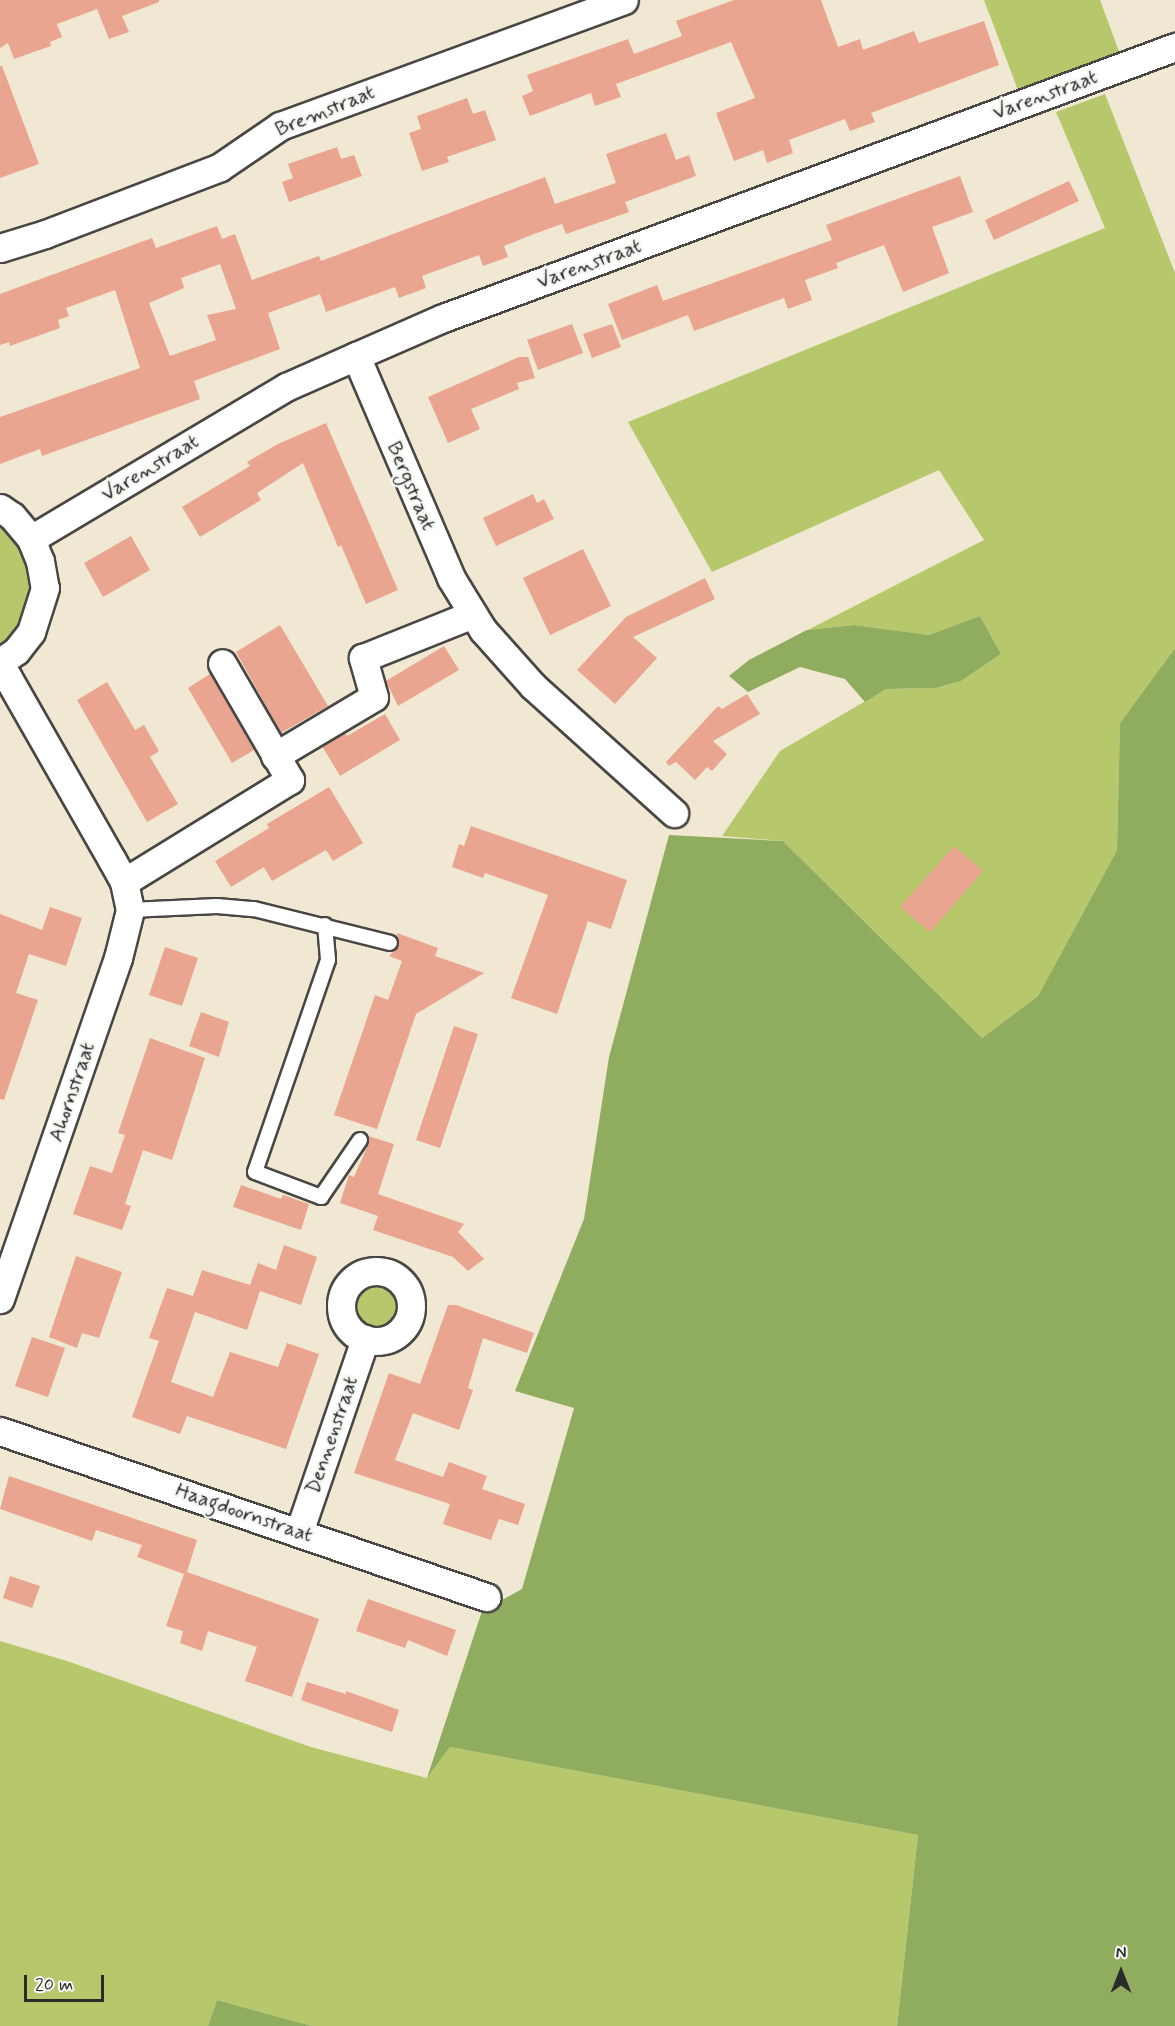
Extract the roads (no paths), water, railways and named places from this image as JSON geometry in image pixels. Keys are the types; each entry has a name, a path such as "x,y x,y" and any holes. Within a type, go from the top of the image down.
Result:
{"street":[{"name":"Bremstraat","path":"0,248 45,234 220,167 280,126 624,0"},
{"name":"Varenstraat","path":"31,539 286,387 356,356 454,314 1175,47"},
{"name":"Bergstraat","path":"356,356 451,578 483,630 533,686 674,813"},
{"path":"0,508 12,516 31,539 40,561 45,588 31,632 16,651 0,662"},
{"path":"275,756 374,697 363,658 473,614"},
{"path":"124,882 290,780 222,663"},
{"name":"Ahornstraat","path":"0,668 7,676 124,882 130,910 118,958 0,1299"},
{"name":"Dennenstraat","path":"299,1532 365,1339"},
{"name":"Haagdoornstraat","path":"0,1431 486,1597"}],"lane":[{"path":"130,910 217,906 254,909 390,943"},
{"path":"324,925 328,960 255,1172 321,1197 360,1140"}]}
